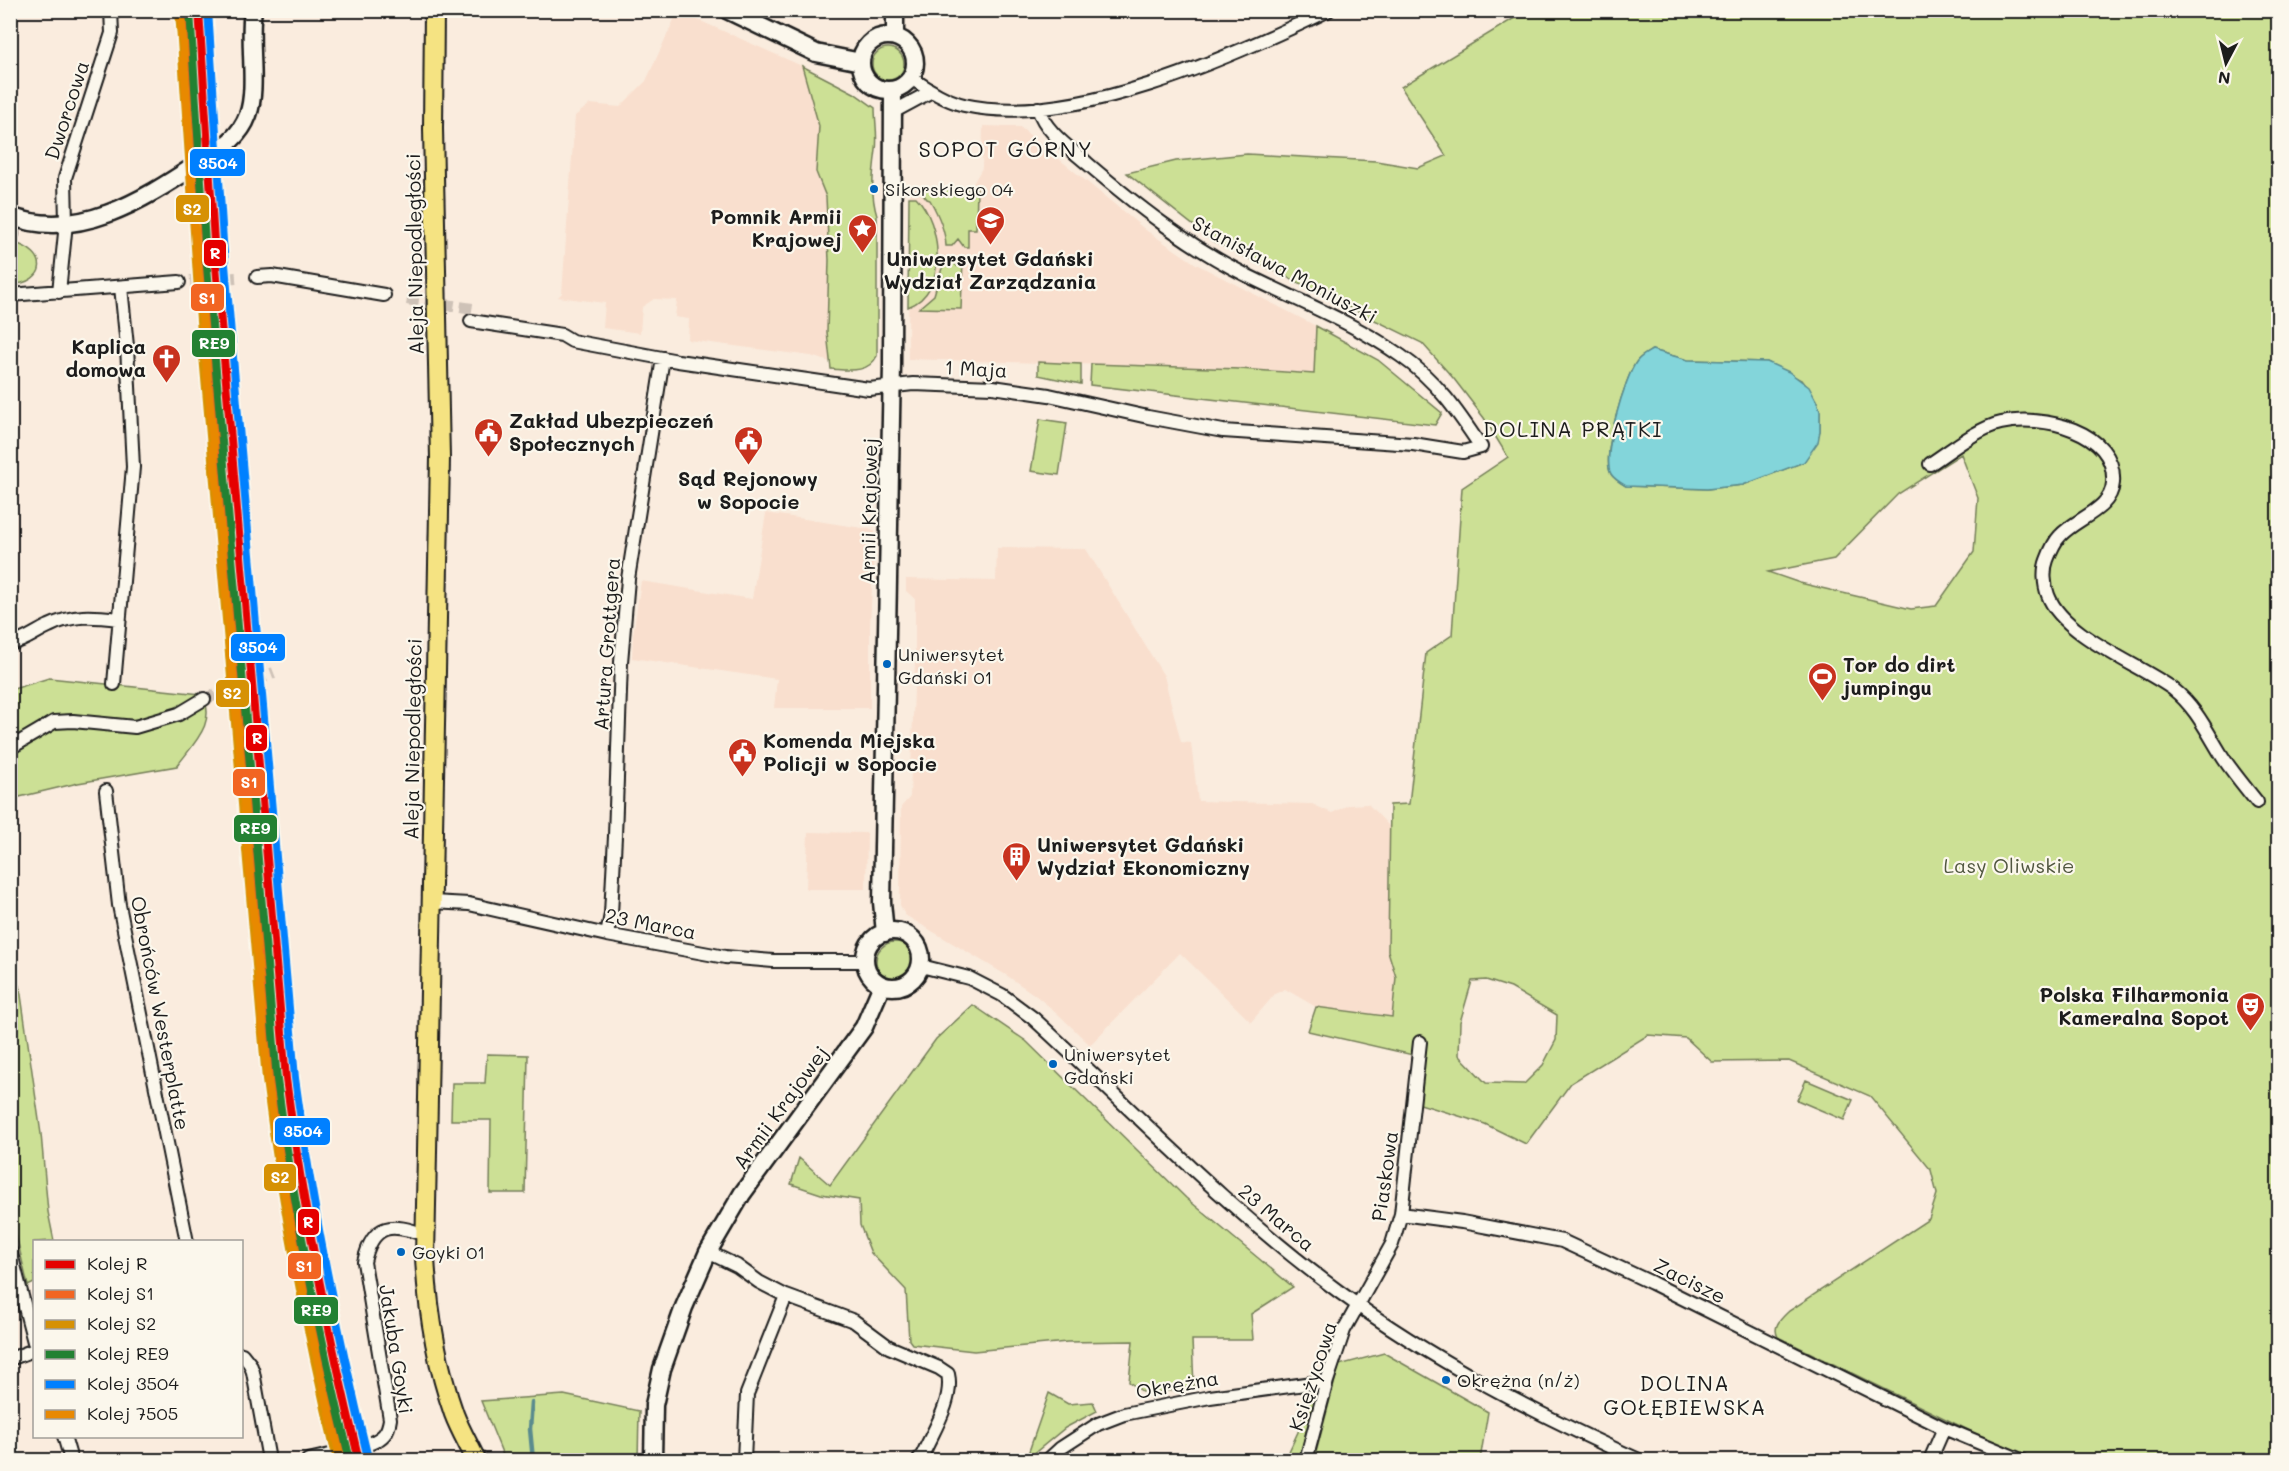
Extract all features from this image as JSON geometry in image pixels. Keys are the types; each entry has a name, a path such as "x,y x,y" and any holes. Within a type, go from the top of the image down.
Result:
{"main road":[{"name":"Aleja Niepodległości","path":"434,10 433,129 440,458 425,1235 427,1292 435,1346 454,1415 476,1461"}],"street":[{"name":"Dworcowa","path":"59,292 66,223 65,178 112,33 111,10"},
{"path":"10,216 30,222 66,223 101,216 127,207 234,139 242,128 250,105 253,10"},
{"path":"727,10 816,53 861,62"},
{"path":"895,10 895,36"},
{"path":"911,78 932,91 965,105 1013,109 1071,103 1145,85 1216,61 1329,10"},
{"path":"885,36 895,36 904,40 911,48 915,58 915,68 906,84 893,90 885,90 870,84 865,77 861,62 868,44 885,36"},
{"name":"Armii Krajowej","path":"885,933 882,902 891,387 893,90"},
{"path":"893,112 932,91"},
{"name":"Stanisława Moniuszki","path":"1038,108 1042,120 1062,141 1104,178 1185,240 1243,273 1365,334 1401,356 1441,390 1481,447"},
{"path":"257,277 272,276 384,295"},
{"path":"10,295 179,282"},
{"path":"114,684 133,467 128,357 121,287"},
{"name":"1 Maja","path":"471,321 562,335 572,340 663,358 869,390 913,384 993,387 1049,394 1158,420 1223,431 1413,444 1463,452 1481,447"},
{"name":"Artura Grottgera","path":"607,935 611,914 621,662 628,586 663,358"},
{"path":"1930,464 1986,429 2000,423 2026,420 2066,427 2088,436 2102,449 2113,468 2113,486 2107,499 2058,537 2044,568 2047,594 2056,609 2078,631 2162,681 2189,704 2233,772 2257,802"},
{"path":"10,644 31,637 48,626 78,616 118,619"},
{"path":"10,748 54,722 73,721 135,727 179,714 204,699"},
{"name":"Obrońców Westerplatte","path":"106,791 119,905 187,1240"},
{"name":"23 Marca","path":"432,902 470,904 607,935 725,957 773,961 866,961"},
{"path":"885,933 902,933 916,942 921,958 921,966 917,975 910,982 892,988 882,985 871,976 866,961 866,954 873,941 885,933"},
{"name":"23 Marca","path":"921,966 969,978 1002,994 1033,1018 1193,1171 1302,1264 1388,1327 1481,1383 1548,1419 1639,1461"},
{"name":"Armii Krajowej","path":"653,1461 654,1405 662,1369 684,1307 708,1252 742,1194 864,1027 882,985"},
{"name":"Piaskowa","path":"1359,1306 1392,1244 1401,1214 1420,1042"},
{"name":"Zacisze","path":"1401,1214 1462,1222 1562,1241 1652,1283 1944,1428 2021,1461"},
{"name":"Jakuba Goyki","path":"371,1443 380,1439 387,1431 390,1419 364,1262 368,1245 377,1233 389,1228 401,1226 425,1235"},
{"path":"10,1250 33,1338"},
{"path":"708,1252 737,1266 759,1282 786,1296 854,1321 889,1347 948,1374 951,1384 948,1398 918,1461"},
{"path":"744,1461 747,1394 786,1296"},
{"name":"Księżycowa","path":"1306,1461 1327,1381 1344,1330 1359,1306"},
{"path":"10,1359 33,1350"},
{"path":"243,1355 253,1372 269,1461"},
{"name":"Okrężna","path":"1048,1461 1061,1448 1098,1424 1124,1414 1210,1397 1327,1381"},
{"path":"1930,1461 1944,1428"},
{"path":"64,1438 71,1461"},
{"path":"308,1461 330,1455"}],"shaded area":[{"path":"678,11 802,66 819,126 816,172 826,197 829,260 827,332 830,362 811,356 688,340 689,319 675,317 677,300 654,299 642,307 640,333 603,328 605,303 558,297 562,293 575,116 590,104 620,107 646,81"},
{"path":"983,126 1020,127 1147,231 1196,264 1316,326 1314,374 1240,369 908,359 909,188 970,189 982,168"},
{"path":"766,513 875,530 870,626 870,708 774,708 777,679 632,658 641,581 752,599"},
{"name":"Uniwersytet Gdański","path":"997,548 1086,549 1164,676 1181,742 1191,743 1198,801 1312,804 1332,813 1348,805 1368,804 1390,827 1388,951 1396,977 1392,1017 1316,1007 1285,989 1275,994 1251,1022 1180,953 1090,1045 1035,995 1006,975 905,915 900,905 901,807 910,797 915,662 915,599 906,591 906,579 996,581"},
{"path":"808,832 867,833 866,889 806,889"}],"green space":[{"name":"Lasy Oliwskie","path":"1526,11 2278,11 2278,1460 2037,1460 2001,1446 1778,1337 1777,1326 1789,1311 1929,1219 1937,1194 1931,1170 1870,1096 1789,1061 1712,1062 1686,1038 1648,1035 1571,1083 1526,1144 1485,1124 1420,1104 1422,1057 1308,1031 1316,1007 1392,1017 1396,977 1388,951 1390,805 1409,804 1426,653 1452,635 1462,488 1508,457 1484,418 1422,343 1213,241 1127,173 1176,161 1247,154 1376,161 1418,168 1446,156 1401,87","holes":["1652,350 1688,360 1767,362 1803,381 1817,402 1820,411 1820,431 1804,462 1743,485 1707,489 1626,486 1618,481 1611,474 1609,465 1609,452 1616,417 1632,370 1639,359","1961,454 1978,498 1974,552 1936,606 1911,609 1800,583 1768,572 1834,559 1898,494","1486,980 1511,988 1557,1015 1556,1040 1543,1065 1524,1084 1486,1083 1459,1055 1460,1022 1472,981"]},
{"path":"888,48 899,53 904,64 899,75 888,80 877,75 872,64 877,53"},
{"path":"802,66 854,93 875,108 877,145 873,199 877,216 877,356 868,366 857,370 831,369 827,332 829,260 826,197 816,172 819,126"},
{"path":"919,189 977,189 976,229 968,229 968,247 964,247 958,239 952,246 946,246 943,228 936,211 930,200"},
{"path":"909,197 916,197 925,209 936,239 937,256 930,287 921,299 908,307"},
{"path":"14,243 34,253 40,266 32,278 23,283 11,285 11,246"},
{"path":"945,258 951,258 957,266 963,260 961,309 919,308 934,295"},
{"path":"1316,326 1378,360 1442,413 1435,425 1090,385 1091,364 1314,374"},
{"path":"1038,362 1081,364 1081,384 1038,375"},
{"path":"1040,419 1067,423 1059,475 1031,471"},
{"path":"49,678 201,694 206,704 206,723 177,766 78,783 11,799 10,690"},
{"path":"895,942 908,948 914,961 908,974 895,980 882,974 876,961 882,948"},
{"path":"10,967 20,988 41,1134 48,1212 54,1240 33,1240 33,1284 28,1286 10,1209"},
{"path":"973,1005 1026,1041 1186,1198 1293,1287 1251,1314 1253,1340 1192,1340 1194,1387 1146,1394 1129,1382 1133,1341 1067,1342 974,1351 912,1344 909,1340 906,1290 871,1253 860,1225 859,1200 821,1194 791,1184 799,1158 830,1185 936,1039"},
{"path":"487,1054 528,1055 525,1193 490,1193 491,1120 451,1120 452,1083 485,1083"},
{"path":"1806,1080 1853,1100 1844,1120 1797,1100"},
{"path":"1384,1353 1488,1412 1480,1460 1314,1460 1339,1365"},
{"path":"1049,1393 1068,1404 1093,1402 1097,1411 1065,1428 1026,1460"},
{"path":"1311,1393 1316,1393 1299,1460 1285,1460 1298,1432"},
{"path":"564,1395 639,1411 638,1460 505,1460 481,1401"}],"water":[{"path":"1652,350 1688,360 1767,362 1789,372 1809,387 1817,402 1820,411 1818,442 1804,462 1743,485 1707,489 1626,486 1611,474 1609,452 1612,435 1621,399 1632,370 1639,359"}],"waterway":[{"path":"532,1402 530,1429 533,1460"}],"tunnel":[{"path":"190,281 236,278"},
{"path":"407,299 473,309"},
{"path":"204,699 274,673"},
{"path":"330,1455 371,1443"}],"rail line":[{"name":"S1","path":"188,10 209,320 275,1079 305,1271 346,1460"},
{"name":"R","path":"199,10 214,242 286,1079 317,1271 359,1460"},
{"name":"3504","path":"208,10 223,241 295,1078 326,1269 368,1458"},
{"name":"S2","path":"179,11 200,321 266,1080 296,1271 337,1460"},
{"name":"7505","path":"181,11 196,244 268,1081 299,1272 341,1460"},
{"name":"RE9","path":"190,11 205,243 277,1080 308,1272 350,1460"}],"place":[{"name":"Sikorskiego 04","path":"874,189"},
{"name":"Uniwersytet Gdański Wydział Zarządzania","path":"990,246"},
{"name":"Pomnik Armii Krajowej","path":"863,254"},
{"name":"Kaplica domowa","path":"167,384"},
{"name":"Zakład Ubezpieczeń Społecznych","path":"488,458"},
{"name":"Sąd Rejonowy w Sopocie","path":"748,466"},
{"name":"Uniwersytet Gdański 01","path":"887,664"},
{"name":"Tor do dirt jumpingu","path":"1822,702"},
{"name":"Komenda Miejska Policji w Sopocie","path":"742,778"},
{"name":"Uniwersytet Gdański Wydział Ekonomiczny","path":"1016,882"},
{"name":"Polska Filharmonia Kameralna Sopot","path":"2250,1032"},
{"name":"Uniwersytet Gdański","path":"1053,1064"},
{"name":"Goyki 01","path":"401,1252"},
{"name":"Okrężna (n/ż)","path":"1446,1380"}],"district":[{"name":"SOPOT GÓRNY","path":"1006,148"},
{"name":"DOLINA PRĄTKI","path":"1573,428"},
{"name":"DOLINA GOŁĘBIEWSKA","path":"1685,1394"}]}
